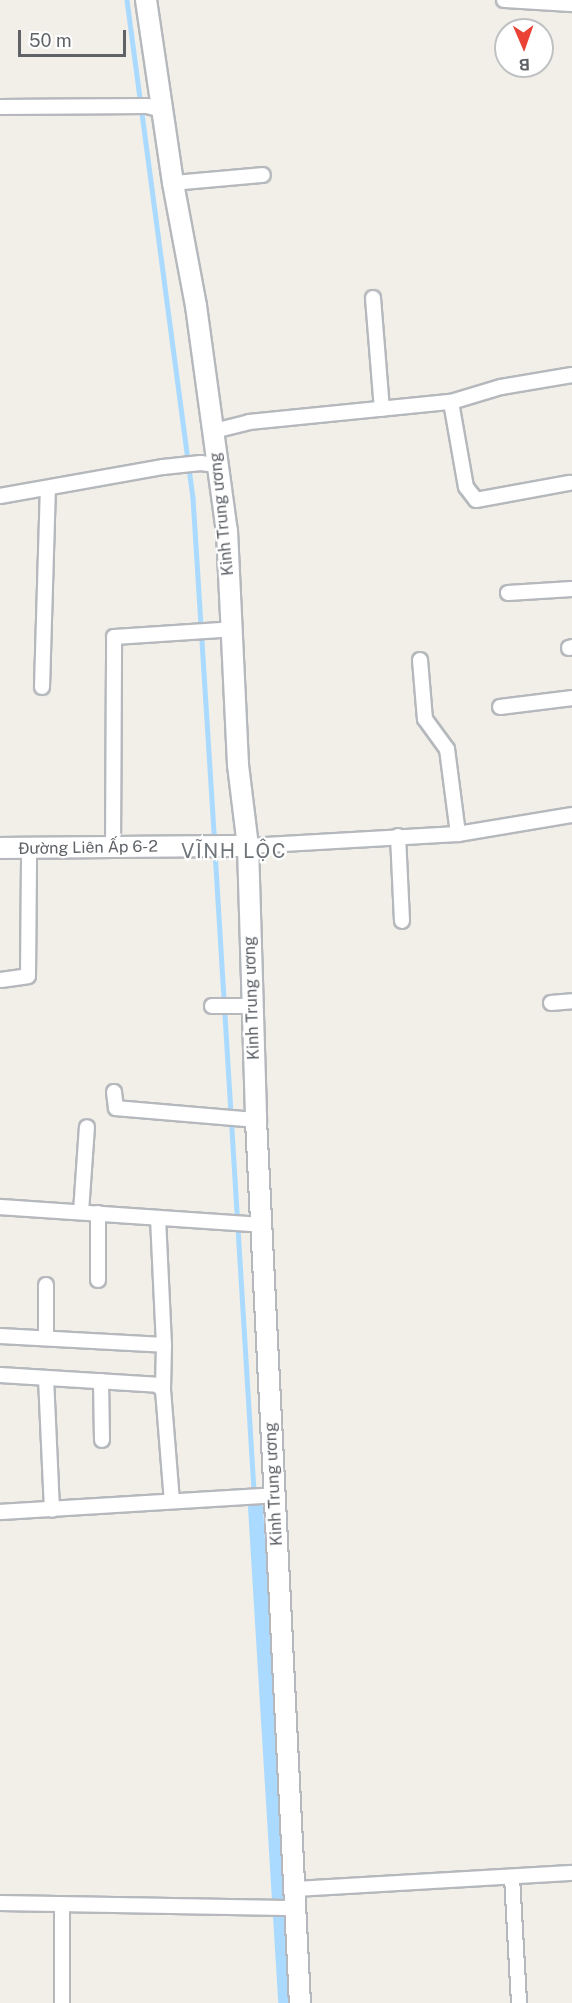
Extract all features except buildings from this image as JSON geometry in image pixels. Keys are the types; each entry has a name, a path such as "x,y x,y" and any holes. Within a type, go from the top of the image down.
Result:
{"street":[{"name":"Kinh Trung ương","path":"146,0 148,108 173,183 196,306 214,431 209,464 227,531 241,846 252,1006 249,1119 257,1224 262,1494 294,1889 286,1909 300,2003"},
{"path":"504,0 572,4"},
{"path":"0,107 148,108"},
{"path":"173,183 263,175"},
{"path":"373,298 382,409"},
{"path":"214,431 249,422 451,402 501,387 572,375"},
{"path":"451,402 466,487 476,500 569,483"},
{"path":"0,496 163,467 209,464"},
{"path":"42,687 48,489"},
{"path":"508,594 572,588"},
{"path":"113,849 112,644 114,637 233,629"},
{"path":"420,660 426,719 447,749 458,834"},
{"path":"501,707 572,698"},
{"path":"241,846 458,834 572,814"},
{"path":"398,836 402,921"},
{"name":"Đường Liên Ấp 6-2","path":"0,848 113,849 241,846"},
{"path":"1,980 28,976 29,849"},
{"path":"551,1003 572,1000"},
{"path":"212,1006 252,1006"},
{"path":"114,1092 116,1108 249,1119"},
{"path":"81,1212 87,1127"},
{"path":"0,1207 225,1224 257,1224"},
{"path":"98,1213 98,1280"},
{"path":"158,1218 164,1345 163,1390 172,1501"},
{"path":"46,1285 46,1338"},
{"path":"0,1336 164,1345"},
{"path":"0,1375 157,1384 163,1390"},
{"path":"46,1378 52,1510"},
{"path":"101,1381 102,1440"},
{"path":"0,1512 262,1494"},
{"path":"294,1889 572,1873"},
{"path":"512,1877 519,2003"},
{"path":"0,1903 286,1909"},
{"path":"62,1905 62,2003"}],"waterway":[{"path":"127,0 193,498 215,843"},
{"path":"215,851 255,1507"},
{"path":"255,1507 285,2003"}],"district":[{"name":"VĨNH LỘC","path":"234,851"}]}
